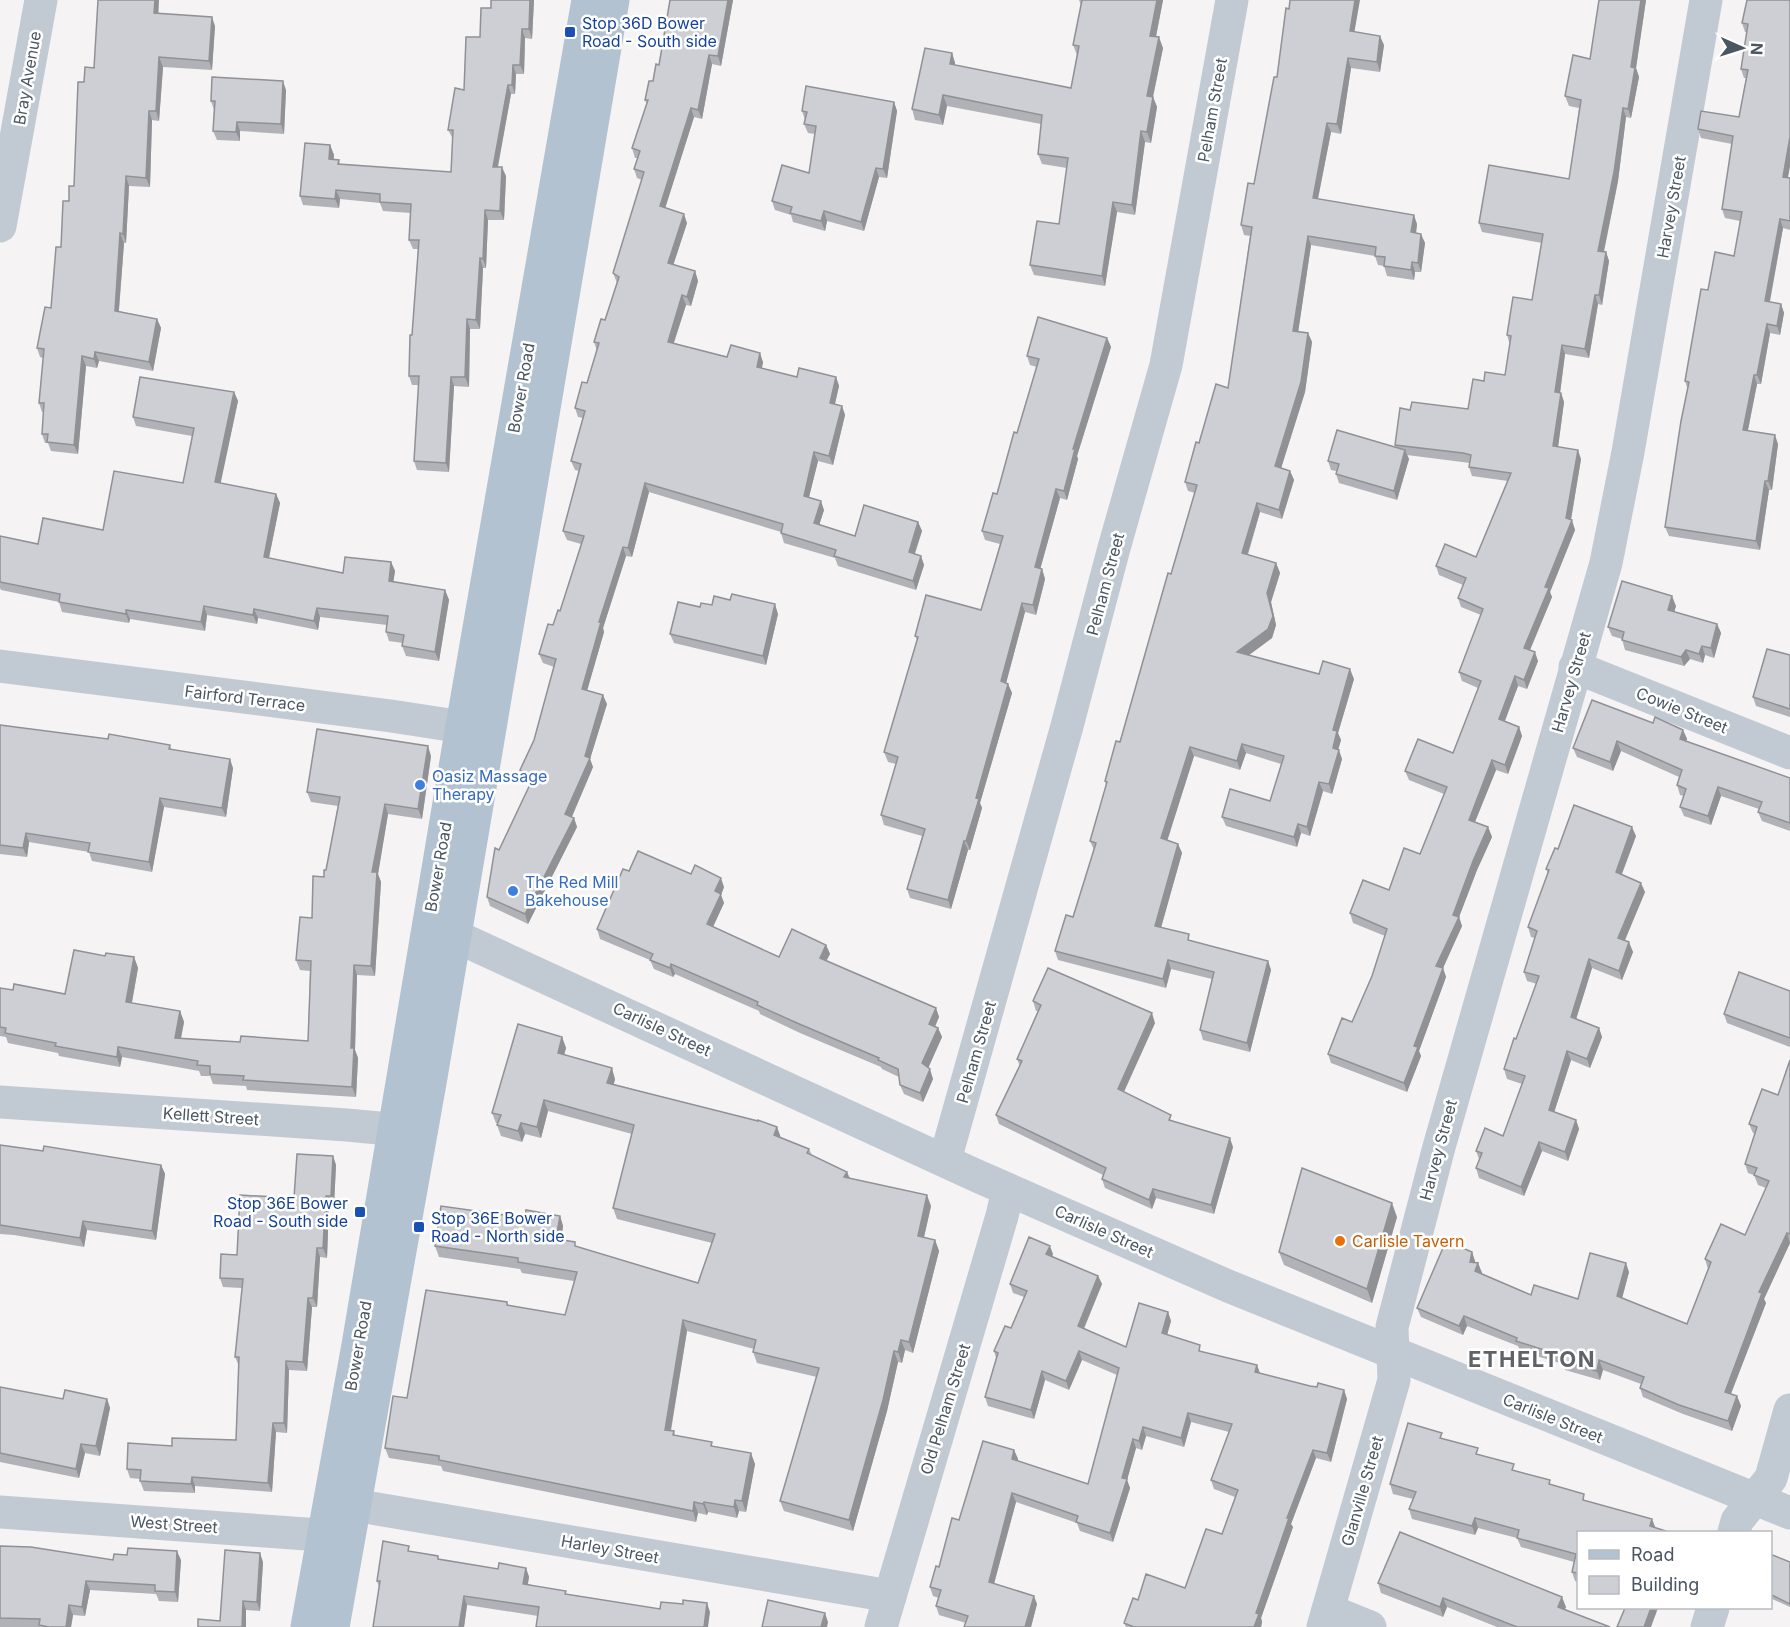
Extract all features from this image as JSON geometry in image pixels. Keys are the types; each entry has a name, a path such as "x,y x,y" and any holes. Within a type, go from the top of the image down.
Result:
{"main road":[{"name":"Bower Road","path":"307,1627 336,1535 343,1503 408,1130 476,729 588,0"},
{"name":"Bower Road","path":"476,729 613,0"},
{"name":"Bower Road","path":"333,1627 336,1535"}],"street":[{"name":"Bray Avenue","path":"0,226 41,0"},
{"name":"Pelham Street","path":"945,1160 1166,365 1232,0"},
{"name":"Harvey Street","path":"1393,1354 1392,1327 1439,1146 1606,563 1628,452 1706,0"},
{"name":"Fairford Terrace","path":"0,666 476,729"},
{"name":"Cowie Street","path":"1575,667 1790,753"},
{"name":"Carlisle Street","path":"442,929 1008,1190 1228,1286 1790,1513"},
{"name":"Kellett Street","path":"0,1102 408,1130"},
{"name":"Old Pelham Street","path":"885,1612 998,1231 1008,1190"},
{"name":"Glanville Street","path":"1325,1618 1394,1380 1393,1354"},
{"path":"1734,1531 1737,1521 1771,1478 1790,1410"},
{"name":"Harley Street","path":"343,1503 885,1612"},
{"name":"West Street","path":"0,1512 336,1535"},
{"path":"1707,1627 1713,1609"},
{"path":"1325,1618 1370,1627"}],"building":[{"path":"98,0 155,0 154,13 212,17 209,61 159,57 156,111 149,111 146,178 126,176 115,311 157,319 149,362 95,352 94,359 82,356 74,445 47,442 48,434 42,434 44,403 39,403 44,349 37,348 45,307 51,308 56,247 61,247 63,201 69,201 69,186 74,186 78,82 84,82 85,67 94,68"},
{"path":"491,0 530,0 529,29 522,29 520,65 513,65 512,85 508,85 493,167 502,167 500,211 485,210 483,259 480,258 476,320 467,319 465,377 451,377 446,463 414,461 419,376 409,376 410,335 412,335 419,240 409,240 411,204 380,202 380,194 336,190 335,199 300,196 305,143 330,145 329,159 339,160 338,164 451,172 453,130 448,130 455,88 464,90 466,37 480,37 481,8 491,8"},
{"path":"670,0 728,0 718,56 709,55 698,110 691,108 660,206 684,214 668,263 695,271 687,297 682,295 668,342 727,357 731,345 760,353 757,367 797,377 799,368 836,377 830,403 842,406 829,456 814,452 804,496 821,501 814,523 855,536 864,505 918,522 909,552 921,556 913,581 834,556 836,550 781,533 783,524 645,483 628,548 623,547 599,622 601,622 582,689 603,695 585,756 590,758 565,814 574,818 525,914 487,897 495,848 499,850 534,776 520,770 534,740 556,659 539,654 548,624 553,625 558,610 560,611 584,536 563,531 581,464 571,461 585,411 575,408 582,382 587,383 599,343 594,342 601,319 605,320 619,277 613,273 644,172 634,169 640,151 632,148 648,100 645,100 649,81 653,81 656,64 659,65"},
{"path":"1082,0 1157,0 1150,36 1159,37 1147,96 1153,97 1147,132 1141,131 1132,205 1113,202 1102,276 1030,265 1037,221 1059,224 1068,158 1038,154 1042,115 943,95 939,115 912,109 925,48 952,53 950,64 1071,88 1079,46 1073,45"},
{"path":"1290,0 1355,0 1350,31 1380,36 1377,62 1348,58 1337,124 1327,123 1313,198 1414,215 1411,232 1421,234 1418,263 1412,262 1411,270 1384,266 1385,257 1375,256 1376,247 1308,236 1293,331 1308,333 1301,382 1275,466 1290,471 1279,510 1257,503 1242,553 1276,563 1267,593 1273,616 1268,629 1237,652 1319,674 1323,661 1350,669 1333,730 1337,731 1333,748 1339,750 1329,784 1319,782 1307,827 1298,824 1294,837 1222,817 1230,789 1270,801 1284,756 1242,744 1237,761 1190,747 1161,838 1178,844 1155,926 1189,934 1188,940 1268,961 1247,1043 1200,1030 1214,972 1168,960 1163,979 1055,951 1066,915 1073,917 1096,843 1090,841 1116,741 1120,742 1168,573 1171,574 1197,485 1185,482 1196,442 1199,443 1216,384 1228,388 1252,227 1241,225 1248,183 1254,184 1274,77 1277,77 1286,8 1289,9"},
{"path":"1599,0 1641,0 1631,67 1635,68 1628,109 1623,108 1614,172 1598,251 1606,252 1599,295 1595,295 1585,349 1562,345 1555,392 1561,393 1553,446 1578,450 1566,518 1572,520 1545,587 1549,588 1524,648 1535,652 1524,680 1515,676 1499,719 1519,727 1505,765 1492,760 1469,820 1488,827 1453,915 1459,917 1436,966 1443,968 1414,1046 1418,1047 1404,1083 1328,1054 1342,1018 1352,1022 1372,976 1387,929 1350,913 1363,880 1389,890 1404,848 1420,854 1447,787 1405,771 1418,739 1453,753 1481,681 1459,672 1483,609 1458,598 1466,578 1436,566 1445,544 1476,557 1511,473 1469,467 1471,455 1463,453 1395,445 1400,408 1410,410 1412,402 1468,409 1473,379 1484,381 1485,372 1505,375 1511,336 1507,335 1513,297 1532,300 1543,234 1479,223 1489,165 1569,179 1581,100 1565,96 1573,55 1590,59"},
{"path":"1747,0 1790,0 1790,137 1783,177 1790,178 1790,221 1780,219 1765,301 1781,304 1777,326 1767,324 1743,430 1775,435 1756,541 1665,527 1689,382 1685,381 1701,289 1708,290 1715,252 1734,256 1742,212 1722,209 1733,136 1698,129 1701,111 1739,117 1748,70 1741,69 1748,24 1742,23"},
{"path":"212,77 283,81 281,124 237,122 236,132 213,131 215,101 211,101"},
{"path":"806,86 894,102 883,169 876,168 861,222 824,211 821,221 790,213 792,207 772,201 782,165 809,173 816,126 804,124 807,112 802,111"},
{"path":"1038,317 1107,338 1073,449 1075,449 1064,491 1056,489 1035,567 1042,569 1033,605 1022,603 1001,681 1008,684 976,798 979,799 966,841 964,841 948,900 907,889 925,829 881,815 898,757 884,752 918,637 915,636 926,595 981,610 1003,536 982,531 993,493 997,494 1014,432 1017,433 1039,359 1027,356"},
{"path":"140,377 234,392 215,482 276,494 264,557 343,573 345,557 391,562 389,581 445,590 435,652 402,646 404,635 386,632 388,616 317,608 314,621 254,609 253,615 204,606 201,622 126,610 126,614 59,602 60,594 0,582 0,536 38,544 43,518 103,530 114,471 183,483 194,428 133,417"},
{"path":"1337,430 1405,450 1394,491 1336,474 1339,464 1328,461"},
{"path":"1622,581 1672,596 1668,610 1717,624 1711,648 1702,646 1699,654 1686,650 1681,657 1622,640 1624,632 1608,627"},
{"path":"732,594 775,604 763,656 670,634 678,602 700,607 701,603 712,605 714,596 730,600"},
{"path":"1767,649 1790,655 1790,709 1753,697"},
{"path":"1592,700 1653,723 1655,717 1683,730 1680,739 1790,778 1790,823 1758,812 1762,802 1718,787 1708,816 1680,807 1686,789 1677,785 1682,770 1617,741 1610,762 1573,748"},
{"path":"0,725 108,739 109,734 170,745 169,749 230,759 222,808 160,798 149,862 88,852 90,843 26,833 23,848 0,845"},
{"path":"317,729 428,746 418,809 385,804 372,872 377,872 371,966 354,965 352,1087 243,1080 244,1076 210,1074 210,1066 197,1065 198,1061 118,1047 117,1057 55,1046 56,1043 5,1033 6,1028 0,1027 0,988 13,990 14,984 65,994 74,950 105,956 106,953 134,957 126,1002 180,1011 175,1038 240,1042 241,1036 308,1041 311,961 296,960 300,917 312,918 313,876 324,877 340,797 307,792"},
{"path":"1574,805 1632,827 1616,872 1641,883 1618,938 1629,942 1619,971 1589,959 1571,1017 1599,1028 1587,1059 1567,1051 1549,1110 1576,1120 1565,1152 1539,1142 1521,1187 1476,1168 1482,1153 1476,1151 1485,1128 1503,1136 1525,1076 1504,1069 1539,976 1524,972 1537,931 1528,927 1549,870 1546,869 1555,848 1558,849"},
{"path":"638,851 691,874 695,865 721,878 715,891 721,894 707,924 779,957 792,929 826,945 820,958 936,1008 929,1024 938,1028 922,1063 930,1069 920,1093 900,1085 898,1069 878,1060 879,1058 757,1005 758,1002 671,964 670,968 650,960 653,954 597,929 623,869 629,871"},
{"path":"1048,968 1152,1013 1118,1089 1171,1115 1169,1120 1230,1138 1211,1205 1153,1189 1149,1200 1102,1179 1106,1168 996,1115 1022,1061 1017,1059 1041,1005 1033,1001"},
{"path":"1739,972 1790,991 1790,1038 1724,1014"},
{"path":"518,1024 562,1037 558,1053 612,1068 607,1083 758,1120 777,1127 774,1135 809,1149 807,1153 847,1172 844,1177 927,1195 918,1236 935,1240 909,1342 901,1340 898,1352 894,1351 883,1400 849,1520 780,1501 819,1368 753,1352 756,1340 683,1320 665,1430 674,1431 673,1435 712,1442 711,1446 751,1453 742,1501 735,1500 734,1507 694,1502 693,1511 439,1460 439,1456 385,1448 393,1396 407,1398 426,1290 507,1302 507,1305 565,1315 577,1272 518,1262 518,1258 435,1246 441,1206 525,1218 526,1210 560,1216 556,1239 575,1242 575,1246 698,1283 715,1234 613,1208 634,1125 544,1100 537,1127 521,1123 518,1131 497,1125 501,1115 492,1113"},
{"path":"1790,1060 1790,1234 1787,1233 1759,1292 1762,1293 1725,1392 1737,1396 1728,1421 1679,1405 1640,1388 1644,1377 1599,1360 1597,1371 1562,1361 1563,1356 1516,1341 1517,1338 1464,1316 1459,1326 1417,1308 1446,1241 1472,1252 1470,1262 1478,1263 1475,1271 1531,1295 1534,1285 1578,1299 1590,1253 1626,1263 1617,1296 1687,1324 1711,1262 1705,1259 1721,1224 1745,1235 1769,1181 1754,1175 1757,1168 1745,1164 1757,1127 1749,1124 1762,1089 1778,1095"},
{"path":"0,1145 43,1151 44,1146 161,1165 152,1231 83,1221 80,1238 0,1225"},
{"path":"297,1154 333,1156 331,1196 326,1196 323,1248 317,1248 313,1298 308,1298 303,1362 286,1361 284,1423 273,1423 268,1483 192,1477 191,1484 140,1481 141,1470 127,1469 128,1443 172,1446 172,1438 236,1440 239,1357 235,1357 243,1279 220,1278 221,1254 237,1255 240,1195 294,1198"},
{"name":"Carlisle Tavern","path":"1302,1168 1392,1203 1367,1289 1279,1252"},
{"path":"1029,1237 1050,1246 1046,1254 1098,1276 1078,1326 1126,1347 1139,1303 1168,1312 1162,1333 1200,1345 1199,1351 1257,1365 1255,1372 1310,1386 1317,1387 1318,1383 1344,1390 1327,1453 1313,1450 1287,1518 1289,1518 1256,1613 1259,1614 1254,1627 1134,1627 1124,1623 1133,1598 1138,1600 1146,1574 1185,1588 1206,1529 1222,1534 1238,1490 1211,1480 1232,1424 1188,1413 1181,1438 1143,1427 1139,1441 1133,1439 1122,1478 1127,1479 1110,1533 1076,1522 1078,1516 1012,1493 989,1582 1034,1596 1025,1627 964,1627 968,1616 936,1606 941,1590 930,1587 936,1566 939,1567 952,1518 959,1520 983,1441 1014,1450 1012,1459 1088,1484 1119,1368 1079,1351 1066,1381 1042,1371 1031,1410 985,1397 998,1353 994,1351 1005,1326 1011,1328 1027,1291 1010,1284"},
{"path":"0,1387 63,1399 65,1390 107,1399 96,1446 81,1444 76,1469 0,1453"},
{"path":"1408,1423 1442,1433 1440,1438 1478,1448 1476,1454 1514,1464 1512,1470 1550,1480 1549,1484 1584,1494 1583,1500 1652,1519 1650,1526 1666,1531 1577,1531 1577,1573 1572,1572 1576,1554 1517,1538 1519,1530 1475,1518 1472,1526 1409,1509 1416,1492 1390,1484"},
{"path":"1400,1532 1562,1597 1558,1607 1610,1627 1517,1627 1443,1598 1440,1607 1378,1583"},
{"path":"383,1541 409,1546 408,1551 438,1556 438,1559 498,1569 499,1563 526,1568 523,1584 566,1591 565,1594 660,1609 661,1602 683,1604 683,1600 707,1603 704,1627 536,1627 539,1607 464,1596 459,1627 373,1627"},
{"path":"0,1546 31,1547 113,1560 114,1554 127,1555 128,1548 177,1551 175,1592 155,1591 155,1585 86,1581 82,1607 69,1605 66,1627 39,1625 40,1619 0,1618"},
{"path":"225,1550 260,1553 257,1602 243,1601 242,1627 198,1627 198,1619 220,1621"},
{"path":"1772,1555 1790,1562 1790,1604 1772,1595"},
{"path":"768,1600 825,1613 821,1627 762,1627"},
{"path":"1625,1609 1651,1609 1644,1627 1617,1627"}],"place":[{"name":"Stop 36D Bower Road - South side","path":"570,32"},
{"name":"Oasiz Massage Therapy","path":"420,785"},
{"name":"The Red Mill Bakehouse","path":"513,891"},
{"name":"Stop 36E Bower Road - South side","path":"360,1212"},
{"name":"Stop 36E Bower Road - North side","path":"419,1227"},
{"name":"Carlisle Tavern","path":"1340,1241"}],"district":[{"name":"ETHELTON","path":"1532,1359"}]}
